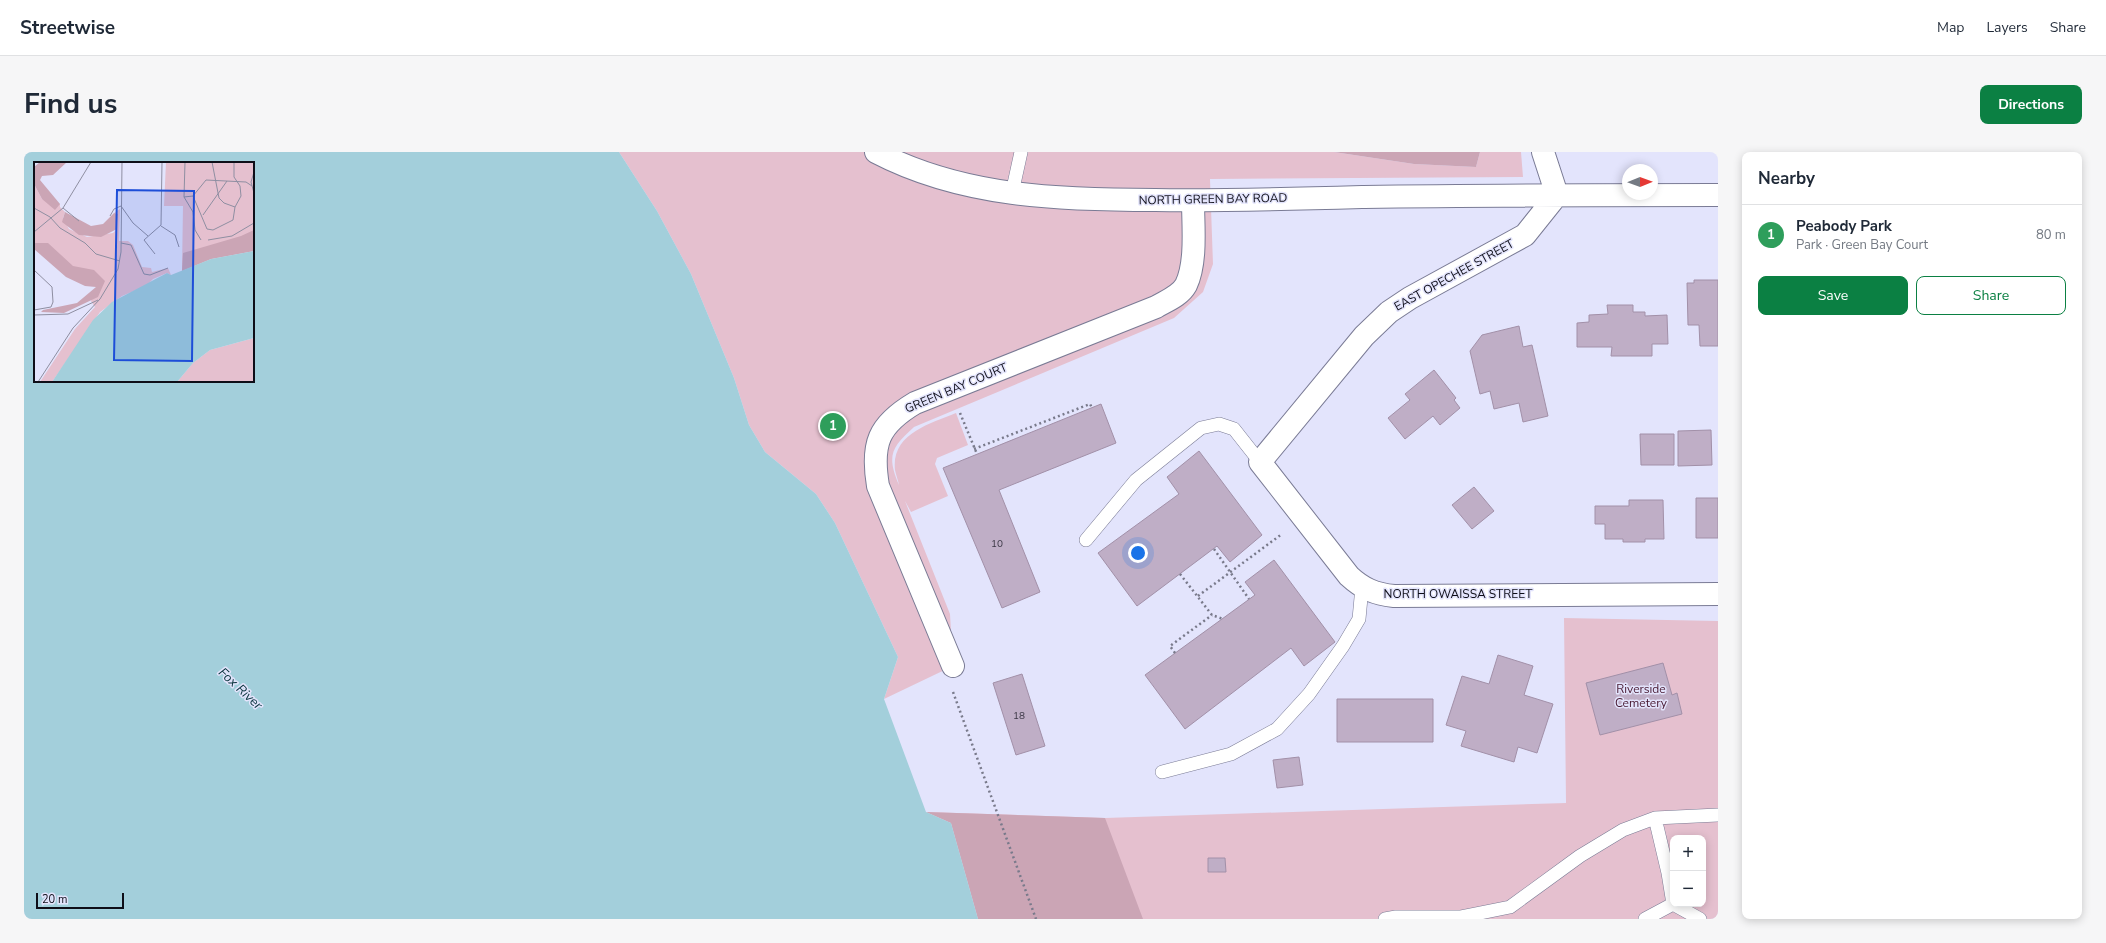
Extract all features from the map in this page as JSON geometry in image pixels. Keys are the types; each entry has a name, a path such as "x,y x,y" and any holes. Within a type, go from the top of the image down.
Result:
{"street":[{"name":"NORTH GREEN BAY ROAD","path":"876,152 926,174 1012,193 1058,199 1193,201 1557,195 1718,195"},
{"path":"1543,152 1557,195"},
{"name":"EAST OPECHEE STREET","path":"1260,462 1364,336 1389,312 1410,298 1525,235 1557,195"},
{"name":"GREEN BAY COURT","path":"953,666 878,486 874,465 878,443 882,432 898,414 915,403 1148,310 1174,297 1186,286 1192,265 1193,201"},
{"name":"NORTH OWAISSA STREET","path":"1260,462 1349,576 1362,587 1378,594 1394,596 1718,594"}],"lane":[{"path":"1012,193 1021,152"},
{"path":"1086,540 1136,480 1201,428 1219,424 1234,429 1260,462"},
{"path":"1162,772 1231,754 1278,729 1310,694 1343,646 1359,619 1362,587"},
{"path":"1385,919 1396,917 1460,916 1510,907 1580,856 1623,830 1655,818 1718,815"},
{"path":"1655,818 1670,885"},
{"path":"1645,919 1670,906"},
{"path":"1678,907 1700,919"}],"path":[{"path":"950,389 977,454"},
{"path":"974,449 1090,404 1092,408"},
{"path":"1198,596 1304,518"},
{"path":"1214,549 1249,599"},
{"path":"1180,574 1212,616 1223,619"},
{"path":"1175,653 1170,646 1212,616"},
{"path":"953,666 951,686 1036,919"}],"green space":[{"path":"619,152 1334,152 1414,164 1476,167 1480,152 1521,152 1523,177 1210,179 1213,264 1203,292 1174,318 914,427 896,446 892,459 895,475 899,485 895,470 895,458 899,447 905,439 924,426 956,413 968,445 937,458 935,464 948,496 911,512 905,501 950,614 953,666 884,699 898,657 835,523 816,494 765,452 749,425 734,378 691,274 657,211"},
{"name":"Riverside Cemetery","path":"1564,618 1718,621 1718,919 978,919 951,823 926,812 1105,818 1566,803"}],"shaded area":[{"path":"1334,152 1480,152 1476,167 1414,164"},
{"path":"926,812 1105,818 1143,919 978,919 951,823"}],"water":[{"name":"Fox River","path":"24,152 619,152 657,211 691,274 734,378 749,425 765,452 816,494 835,523 898,657 884,699 926,812 951,823 978,919 24,919"}],"building":[{"path":"1694,280 1718,280 1718,346 1700,346 1699,325 1688,325 1687,283 1694,283"},
{"path":"1607,305 1633,305 1633,312 1645,312 1645,316 1667,315 1668,344 1652,344 1652,356 1611,356 1612,347 1577,347 1577,323 1589,322 1589,315 1608,314"},
{"path":"1519,326 1523,347 1532,345 1548,416 1523,422 1519,403 1494,409 1490,391 1480,394 1470,351 1482,335"},
{"path":"1434,370 1456,398 1454,400 1460,408 1440,425 1433,416 1405,439 1388,418 1410,400 1405,394"},
{"path":"1101,404 1116,443 999,490 1040,592 1002,608 943,468"},
{"path":"1711,430 1712,465 1678,466 1678,431"},
{"path":"1640,434 1674,434 1674,465 1641,465"},
{"path":"1199,451 1262,535 1230,562 1217,546 1137,606 1098,553 1179,494 1167,477"},
{"path":"1474,487 1494,511 1472,529 1452,505"},
{"path":"1696,498 1718,498 1718,538 1696,538"},
{"path":"1629,500 1663,500 1664,539 1645,539 1645,542 1623,542 1623,539 1605,539 1605,524 1595,524 1595,506 1629,506"},
{"path":"1274,560 1335,642 1304,666 1291,648 1185,729 1145,675 1255,595 1245,582"},
{"path":"1498,655 1533,666 1524,695 1553,704 1537,753 1518,747 1514,762 1461,746 1466,731 1446,725 1462,676 1489,684"},
{"path":"1663,663 1672,695 1677,693 1682,714 1600,735 1586,683"},
{"path":"1022,674 1045,746 1016,755 993,683"},
{"path":"1337,699 1433,699 1433,742 1337,742"},
{"path":"1299,757 1303,785 1277,788 1273,760"},
{"path":"1208,858 1225,858 1226,872 1208,872"}],"place":[{"name":"Peabody Park","path":"833,426"}]}
